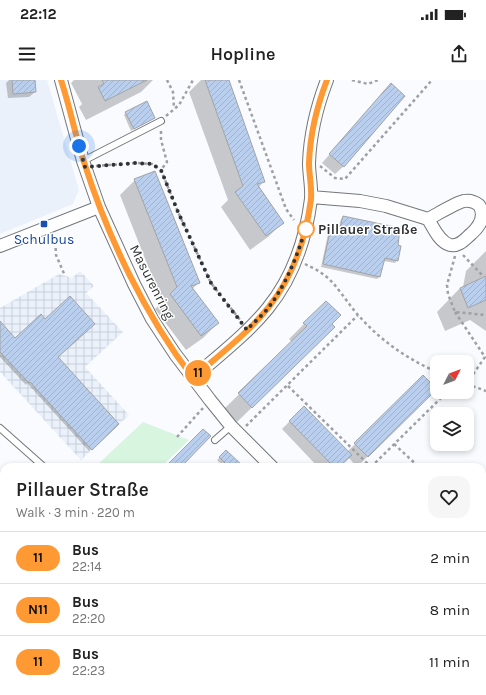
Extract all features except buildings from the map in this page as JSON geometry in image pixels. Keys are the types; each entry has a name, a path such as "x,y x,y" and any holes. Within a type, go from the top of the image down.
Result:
{"street":[{"name":"Masurenring","path":"62,80 84,164 99,207 134,284 152,318 175,354 210,400 235,430 268,463"},
{"path":"193,378 247,330 268,308 284,284 296,259 307,225 311,197 309,162 320,100 327,80"},
{"path":"311,197 360,201 386,206 428,219 439,237 446,243 460,250 483,224 485,216 482,208 475,202 464,201 428,219"},
{"path":"0,246 99,207"}],"lane":[{"path":"84,164 161,121"},
{"path":"0,428 39,463"},
{"path":"215,440 235,430"}],"path":[{"path":"167,80 173,92 174,108"},
{"path":"239,80 286,209 294,220"},
{"path":"352,80 368,84 378,80"},
{"path":"309,162 322,167 335,178 345,179 432,80"},
{"path":"84,164 152,164 161,170 178,212 211,283 247,330"},
{"path":"54,225 56,255 64,276"},
{"path":"474,374 485,357 455,312 448,294 447,285 454,256 460,250 483,276"},
{"path":"296,259 325,275 358,315 378,335 394,348 430,369"},
{"path":"455,312 486,315"},
{"path":"235,430 288,386 358,315"},
{"path":"288,386 367,463"},
{"path":"474,387 486,391"},
{"path":"375,463 439,399"},
{"path":"177,437 210,400"},
{"path":"394,444 415,463"}],"shaded area":[{"path":"0,80 47,80 79,190 73,204 0,234"},
{"path":"80,271 94,286 86,293 123,332 85,367 129,415 81,460 0,372 0,308 59,274 72,278"}],"green space":[{"path":"143,422 189,440 165,463 99,463"}],"bus line":[{"name":"11","path":"61,80 83,161 99,207 134,284 152,318 175,354 193,378 247,330 268,308 284,284 296,259 307,225 311,197 309,162 320,100 327,80"}],"place":[{"name":"Schulbus","path":"44,224"},
{"name":"Pillauer Straße","path":"306,229"}],"route":[{"path":"79,146 85,167 136,163 152,164 161,170 178,212 211,283 247,330 268,308 284,284 296,259 307,225 306,229"}]}
